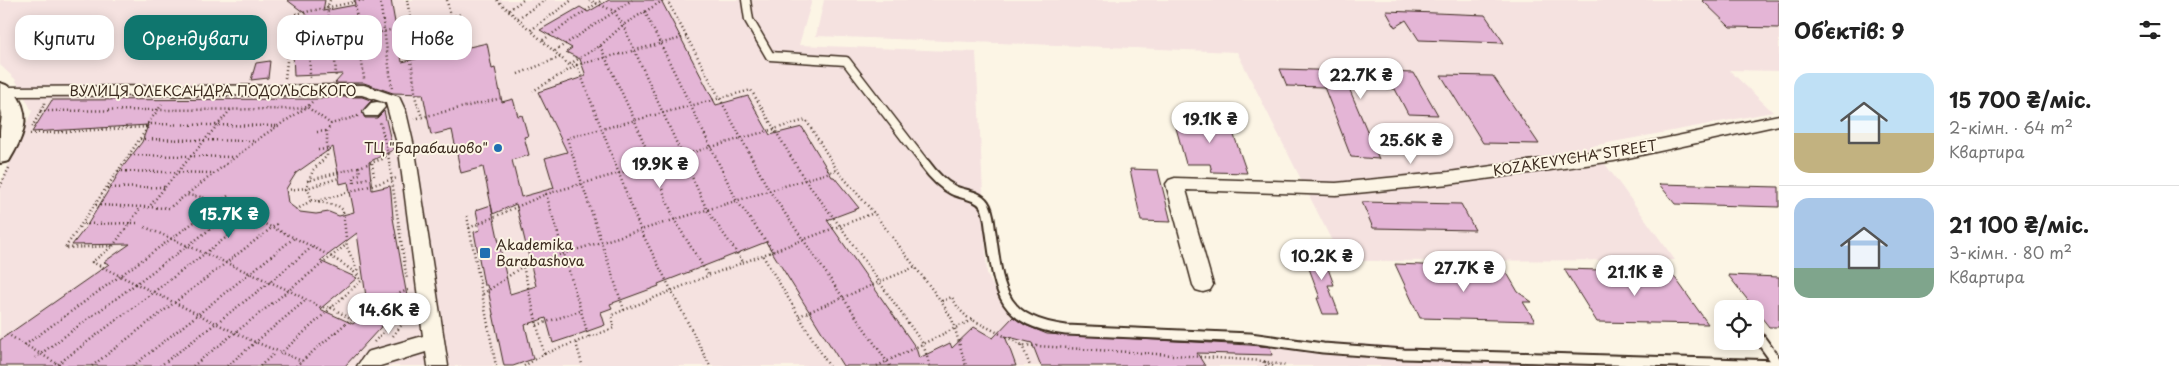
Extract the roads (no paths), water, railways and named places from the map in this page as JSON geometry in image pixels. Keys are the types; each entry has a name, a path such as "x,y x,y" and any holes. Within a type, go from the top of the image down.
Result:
{"main road":[{"path":"0,155 15,122 13,108 3,97"}],"street":[{"name":"ВУЛИЦЯ ОЛЕКСАНДРА ПОДОЛЬСЬКОГО","path":"3,97 364,90 393,100 401,122 410,175 438,366"},
{"name":"KOZAKEVYCHA STREET","path":"1203,284 1175,184 1336,189 1439,179 1614,154 1779,120"},
{"path":"371,362 434,341"}],"lane":[{"path":"746,0 749,20 770,56 846,61 936,178 955,192 969,195 982,202 987,212 996,271 1003,294 1018,315 1039,327 1066,330 1250,338 1364,352 1779,365"},
{"path":"1764,344 1779,365"}],"place":[{"name":"ТЦ \"Барабашово\"","path":"498,148"},
{"name":"Akademіka Barabashova","path":"485,253"}]}
